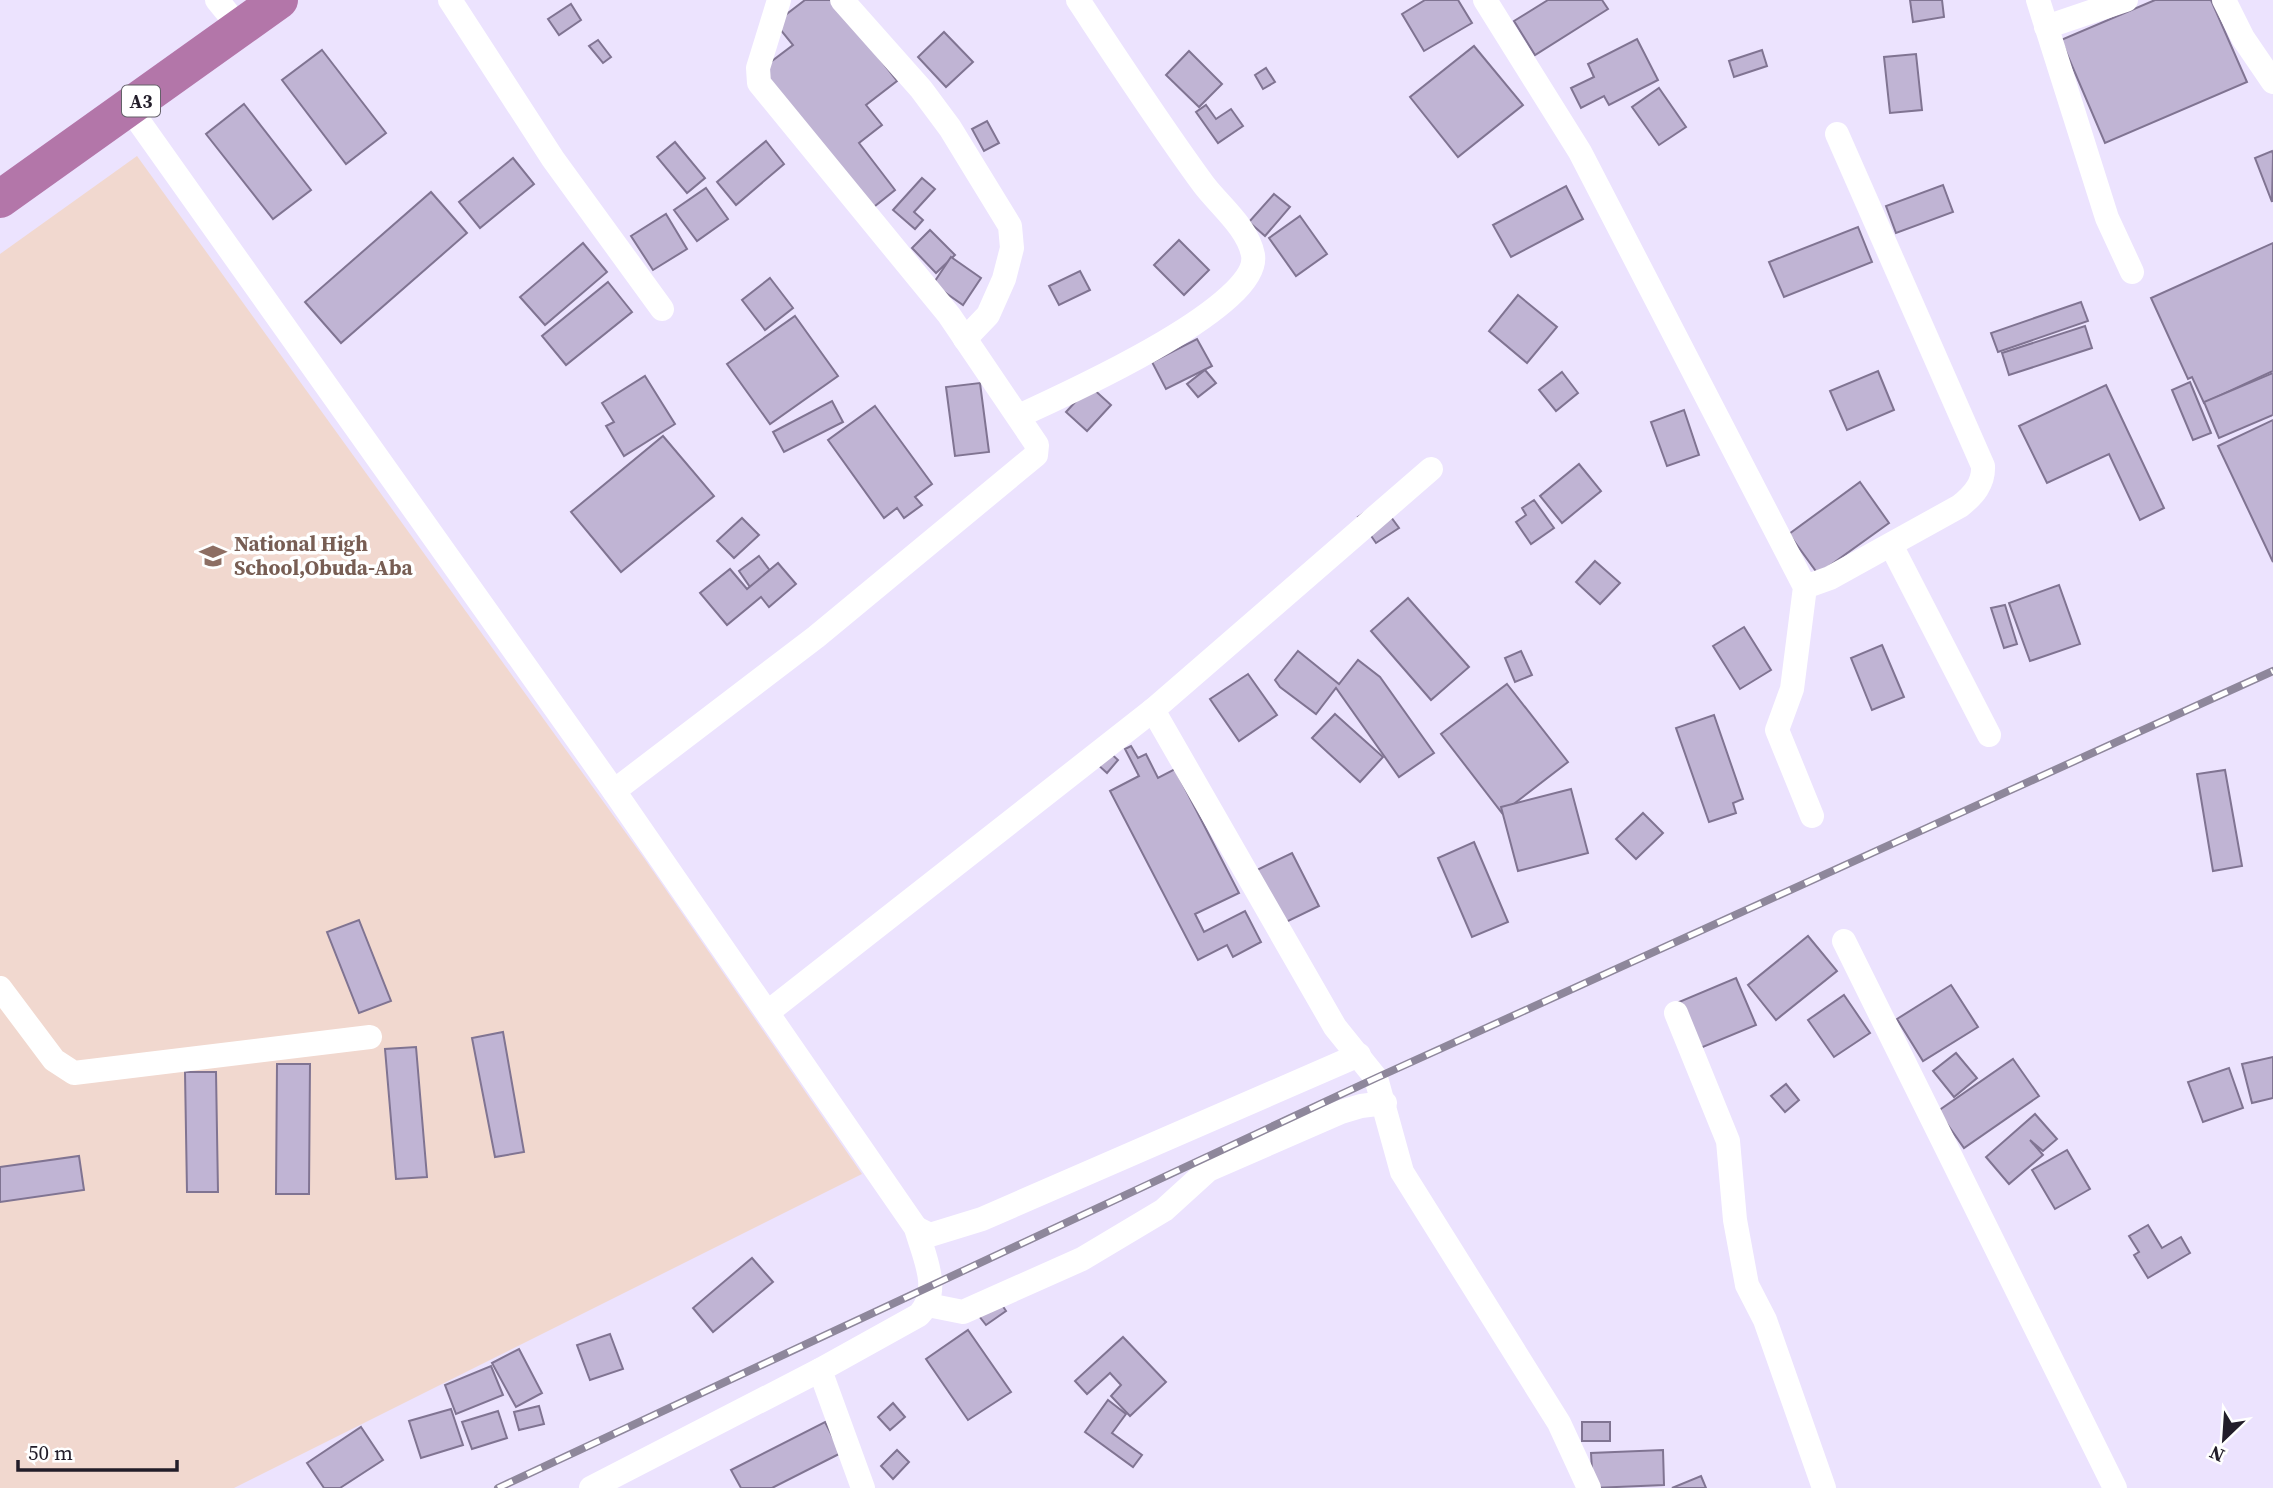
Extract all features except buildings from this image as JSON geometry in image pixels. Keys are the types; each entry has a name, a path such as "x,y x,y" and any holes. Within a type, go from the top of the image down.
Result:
{"highway":[{"name":"A3","path":"0,199 131,109 228,14 279,0"}],"street":[{"path":"450,0 553,159 662,309"},
{"path":"614,791 816,637 1026,467 1036,455 1037,445 965,339 900,252 759,83 758,68 779,0"},
{"path":"842,0 921,89 950,128 1010,226 1012,248 1004,279 988,316 965,339"},
{"path":"1019,416 1155,349 1223,303 1247,279 1253,256 1242,231 1206,187 1078,0"},
{"path":"1485,0 1580,152 1805,587 1791,689 1777,730 1812,816"},
{"path":"2038,0 2107,218 2132,272"},
{"path":"2046,27 2126,0"},
{"path":"2224,0 2244,38 2272,77"},
{"path":"131,109 614,791 916,1228 930,1279 932,1297 919,1315 820,1370 592,1488"},
{"path":"1805,587 1891,544 1972,497 1983,476 1983,466 1837,134"},
{"path":"768,1012 1153,710 1430,469"},
{"path":"1891,544 1989,736"},
{"path":"1153,710 1335,1027 1376,1079 1385,1103 1402,1172 1559,1423 1589,1488"},
{"path":"1844,941 2115,1488"},
{"path":"0,988 54,1060 74,1073 370,1037"},
{"path":"1676,1013 1728,1141 1735,1220 1747,1285 1765,1320 1824,1488"},
{"path":"916,1228 930,1234 982,1219 1359,1055"},
{"path":"928,1306 948,1311 972,1309 1082,1259 1164,1210 1208,1170 1341,1112 1385,1103"},
{"path":"820,1370 863,1488"}],"shaded area":[{"name":"National High School,Obuda-Aba","path":"137,156 644,858 862,1174 234,1488 0,1488 0,254"}],"railway":[{"path":"498,1488 1376,1078 2273,671"}],"place":[{"name":"National High School,Obuda-Aba","path":"213,556"}]}
